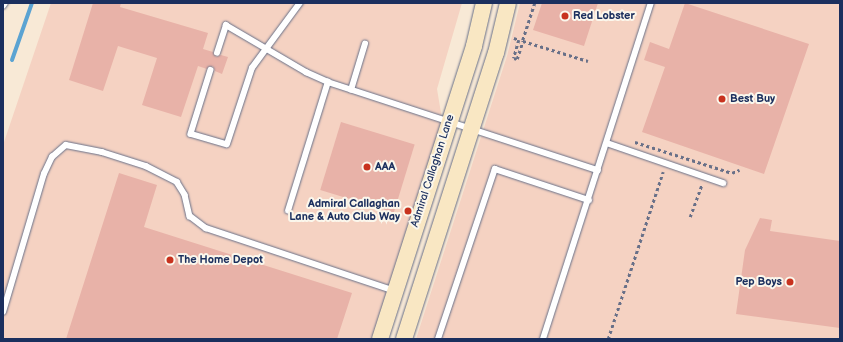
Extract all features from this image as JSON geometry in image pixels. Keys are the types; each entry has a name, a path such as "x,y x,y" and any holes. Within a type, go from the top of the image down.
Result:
{"main road":[{"name":"Admiral Callaghan Lane","path":"380,339 474,46 484,3"},
{"path":"404,339 496,53 508,3"}],"lane":[{"path":"3,6 6,3"},
{"path":"211,70 191,134 227,144 252,68 300,3"},
{"path":"544,339 651,3"},
{"path":"217,53 226,24 328,82 450,120 598,170"},
{"path":"351,90 366,44"},
{"path":"288,211 328,82"},
{"path":"607,143 723,183"},
{"path":"3,312 44,174 52,157 66,145 102,152 146,166 177,182 185,195 190,216 206,228 395,291"},
{"path":"438,339 495,169 589,200"}],"path":[{"path":"510,37 519,40 514,58 517,59 535,3"},
{"path":"523,41 588,61"},
{"path":"639,141 732,173 739,170"},
{"path":"608,339 670,152"},
{"path":"690,217 708,165"}],"shaded area":[{"path":"51,3 462,3 437,89 443,125 377,339 3,339 3,145"},
{"path":"520,3 840,3 840,339 416,339 507,56"}],"building":[{"path":"93,3 121,3 120,7 208,33 203,49 213,52 216,57 221,55 228,57 222,74 215,71 213,66 207,69 198,66 181,117 142,105 157,58 118,46 103,91 69,80"},
{"name":"Red Lobster","path":"542,3 598,3 584,46 533,30"},
{"name":"Best Buy","path":"685,3 809,44 764,174 642,132 665,67 644,60 650,42 669,49"},
{"name":"AAA","path":"341,122 415,145 394,212 320,190"},
{"name":"The Home Depot","path":"119,173 157,185 144,227 352,293 337,339 66,339"},
{"name":"Pep Boys","path":"760,218 772,220 770,231 840,241 840,328 736,314 745,250"}],"waterway":[{"path":"12,60 32,3"}],"place":[{"name":"Red Lobster","path":"565,16"},
{"name":"Best Buy","path":"722,99"},
{"name":"AAA","path":"367,167"},
{"name":"Admiral Callaghan Lane & Auto Club Way","path":"408,211"},
{"name":"The Home Depot","path":"170,260"},
{"name":"Pep Boys","path":"790,282"}]}
